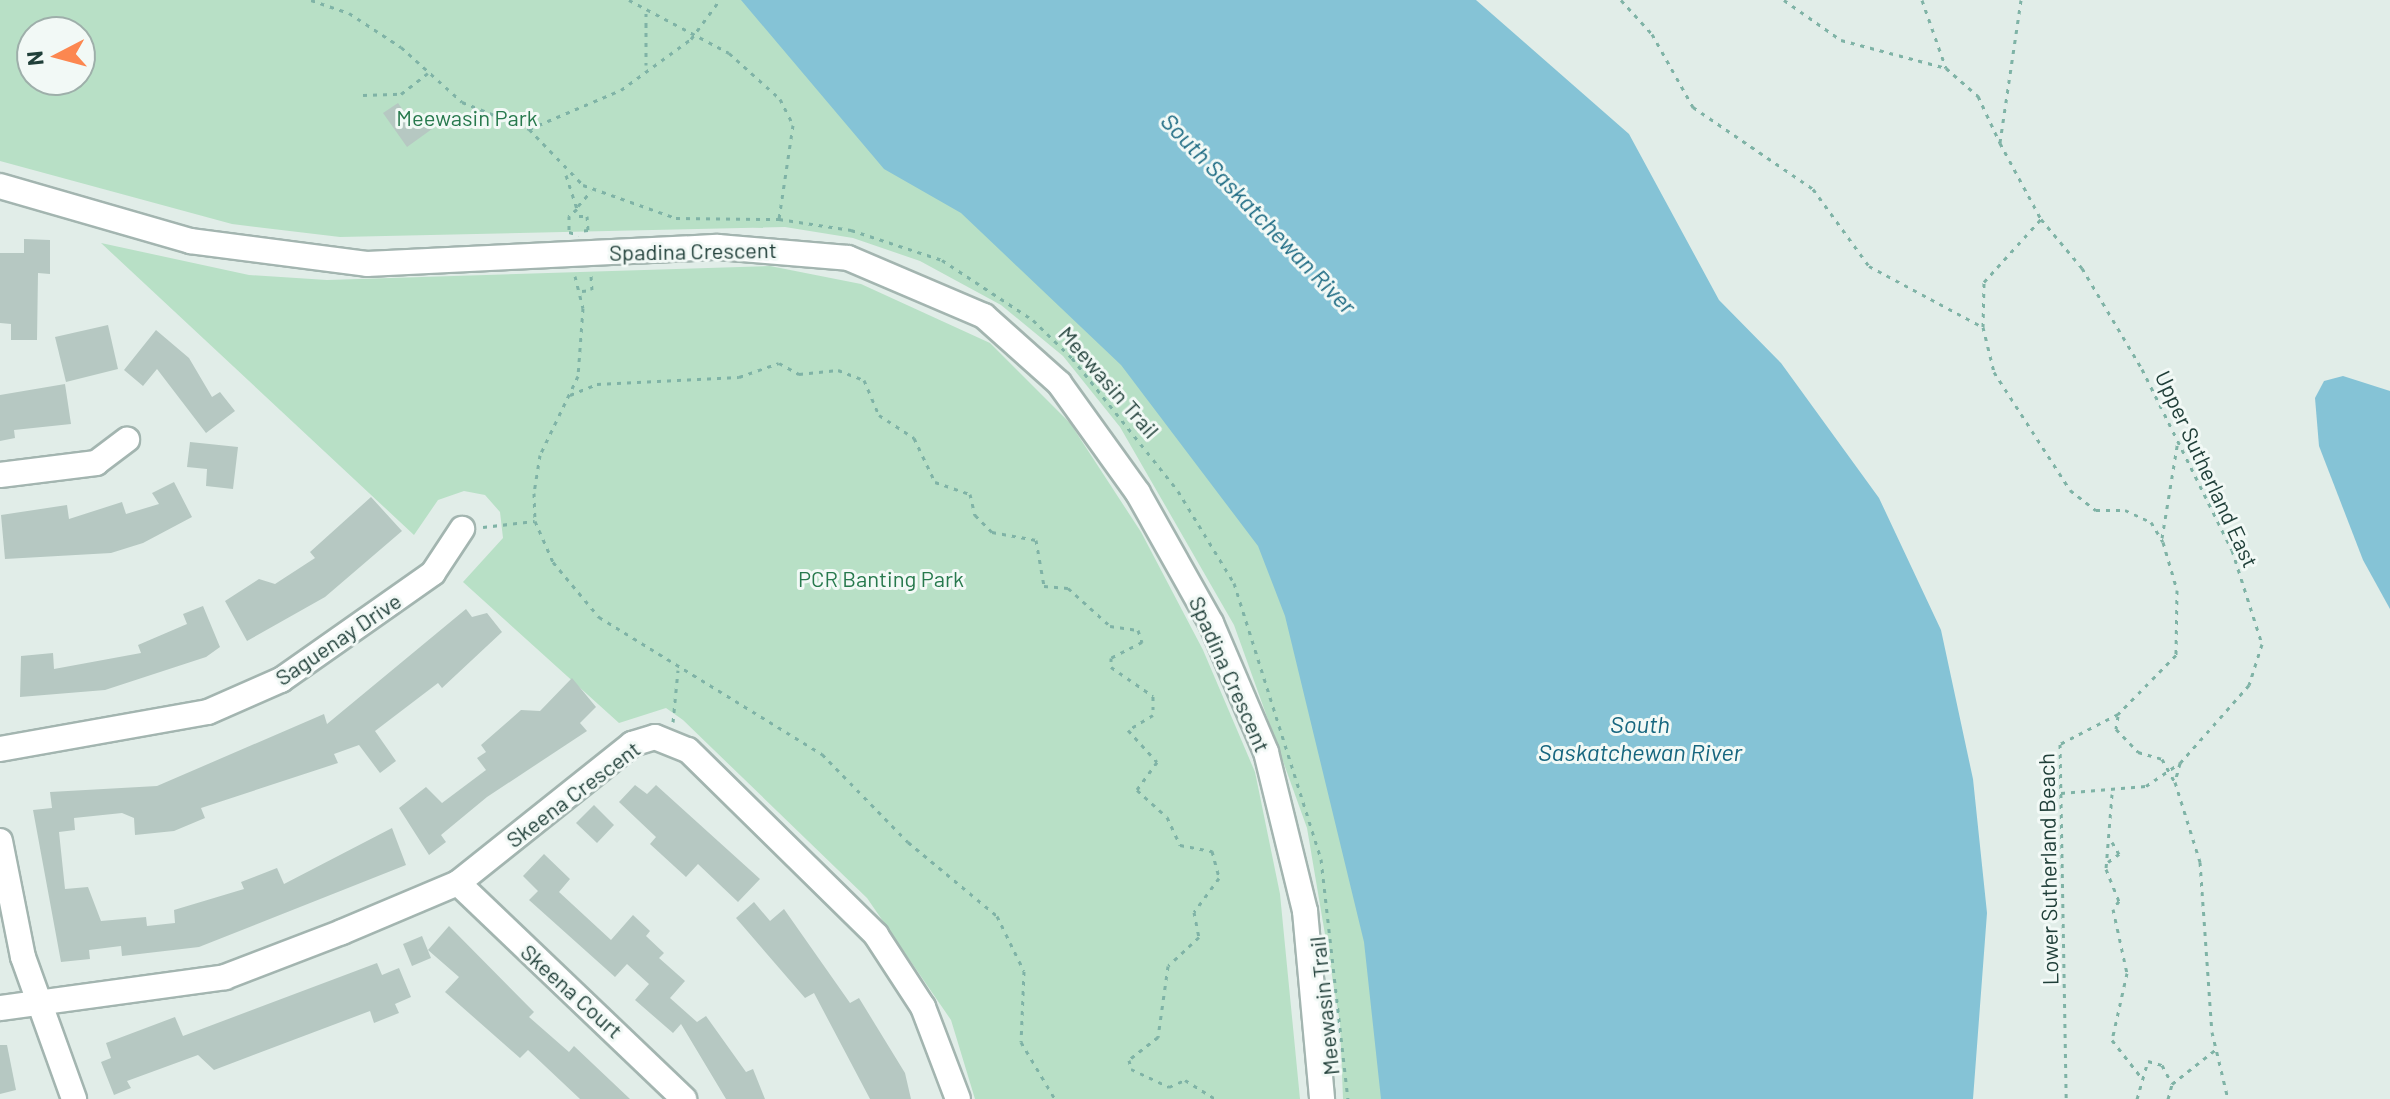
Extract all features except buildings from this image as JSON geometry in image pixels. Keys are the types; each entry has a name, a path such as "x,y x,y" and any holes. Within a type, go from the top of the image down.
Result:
{"street":[{"name":"Spadina Crescent","path":"0,186 130,226 251,251 367,264 718,247 848,258 984,316 1059,383 1138,493 1204,610 1266,752 1305,911 1322,1099"},
{"path":"0,475 96,463 127,440"},
{"name":"Saguenay Drive","path":"0,749 208,712 281,680 433,573 462,529"},
{"name":"Skeena Crescent","path":"0,1008 225,977 458,883 632,744 655,737 678,744 876,935 923,1007 958,1099"},
{"path":"0,841 38,1004 74,1099"},
{"name":"Skeena Court","path":"458,883 684,1099"}],"path":[{"name":"Meewasin Trail","path":"311,0 349,13 462,102 529,129 566,175 593,190 676,218 779,219 851,230 942,260 1033,320 1102,392 1206,533 1253,639 1321,859 1348,1099"},
{"path":"629,0 691,39 758,72 793,125 779,219"},
{"path":"1621,0 1652,34 1693,107 1813,189 1869,266 1983,327"},
{"path":"1784,0 1841,40 1946,68"},
{"path":"1922,0 1946,68"},
{"path":"2000,143 2021,0"},
{"path":"529,129 621,90 646,65 691,39 719,1"},
{"path":"646,13 646,65"},
{"name":"Upper Sutherland East","path":"1946,68 1978,96 2041,219 2082,268 2178,440 2232,550 2262,644 2249,685 2180,763 2175,782"},
{"path":"363,95 401,94 428,73"},
{"path":"566,175 577,216"},
{"path":"577,209 593,190"},
{"path":"577,216 569,216 569,232 580,253 591,275 592,290 574,291 573,276 580,253 588,230 587,216 577,216"},
{"name":"Lower Sutherland Beach","path":"2041,219 1984,282 1983,327 1994,372 2070,490 2096,510 2125,510 2151,522 2163,542 2177,590 2176,655 2118,714 2060,744 2066,1099"},
{"path":"582,291 580,355 570,395 540,455 535,521 574,592 678,670 810,744 908,842 997,916 1024,971 1021,1042 1055,1099"},
{"path":"570,395 597,384 739,377 779,363 799,374 838,370 864,380 879,415 914,438 935,482 970,494 975,515 992,532 1036,540 1044,586 1068,588 1110,626 1138,630 1142,642 1111,658 1111,667 1153,696 1153,715 1128,730 1157,762 1137,790 1167,817 1180,845 1212,851 1219,878 1194,912 1199,937 1168,966 1158,1037 1129,1060 1131,1069 1169,1087 1185,1080 1216,1099"},
{"path":"2163,542 2162,507 2178,440"},
{"path":"499,526 535,521"},
{"path":"674,719 678,670"},
{"path":"2118,714 2116,729 2170,769 2175,782 2202,880 2215,1049 2228,1099"},
{"path":"2061,793 2112,794 2146,786 2180,763"},
{"path":"2112,794 2112,842 2107,863 2127,973 2112,1040 2141,1077"},
{"path":"2107,863 2119,854 2112,842"},
{"path":"2168,1099 2172,1084 2215,1049"},
{"path":"2137,1099 2148,1061 2162,1065 2172,1084"}],"green space":[{"name":"Meewasin Park","path":"0,0 758,0 1097,317 1281,550 1332,738 1393,1099 1343,1099 1340,1023 1307,828 1234,625 1120,427 1063,356 1001,305 920,261 853,238 785,227 340,237 232,224 0,161"},
{"name":"PCR Banting Park","path":"101,243 249,275 327,280 770,266 861,284 990,343 1070,423 1141,532 1203,650 1255,772 1280,894 1300,1099 975,1099 951,1020 867,898 683,720 666,708 619,723 463,582 503,538 500,512 485,495 464,491 438,500 414,535"}],"water":[{"name":"South Saskatchewan River","path":"741,0 1476,0 1629,134 1719,300 1781,363 1879,498 1941,630 1973,779 1987,913 1973,1099 1381,1099 1364,942 1285,616 1258,546 1121,365 961,213 884,169"},
{"path":"2343,376 2390,391 2390,609 2363,560 2319,446 2315,398 2324,381"}]}
